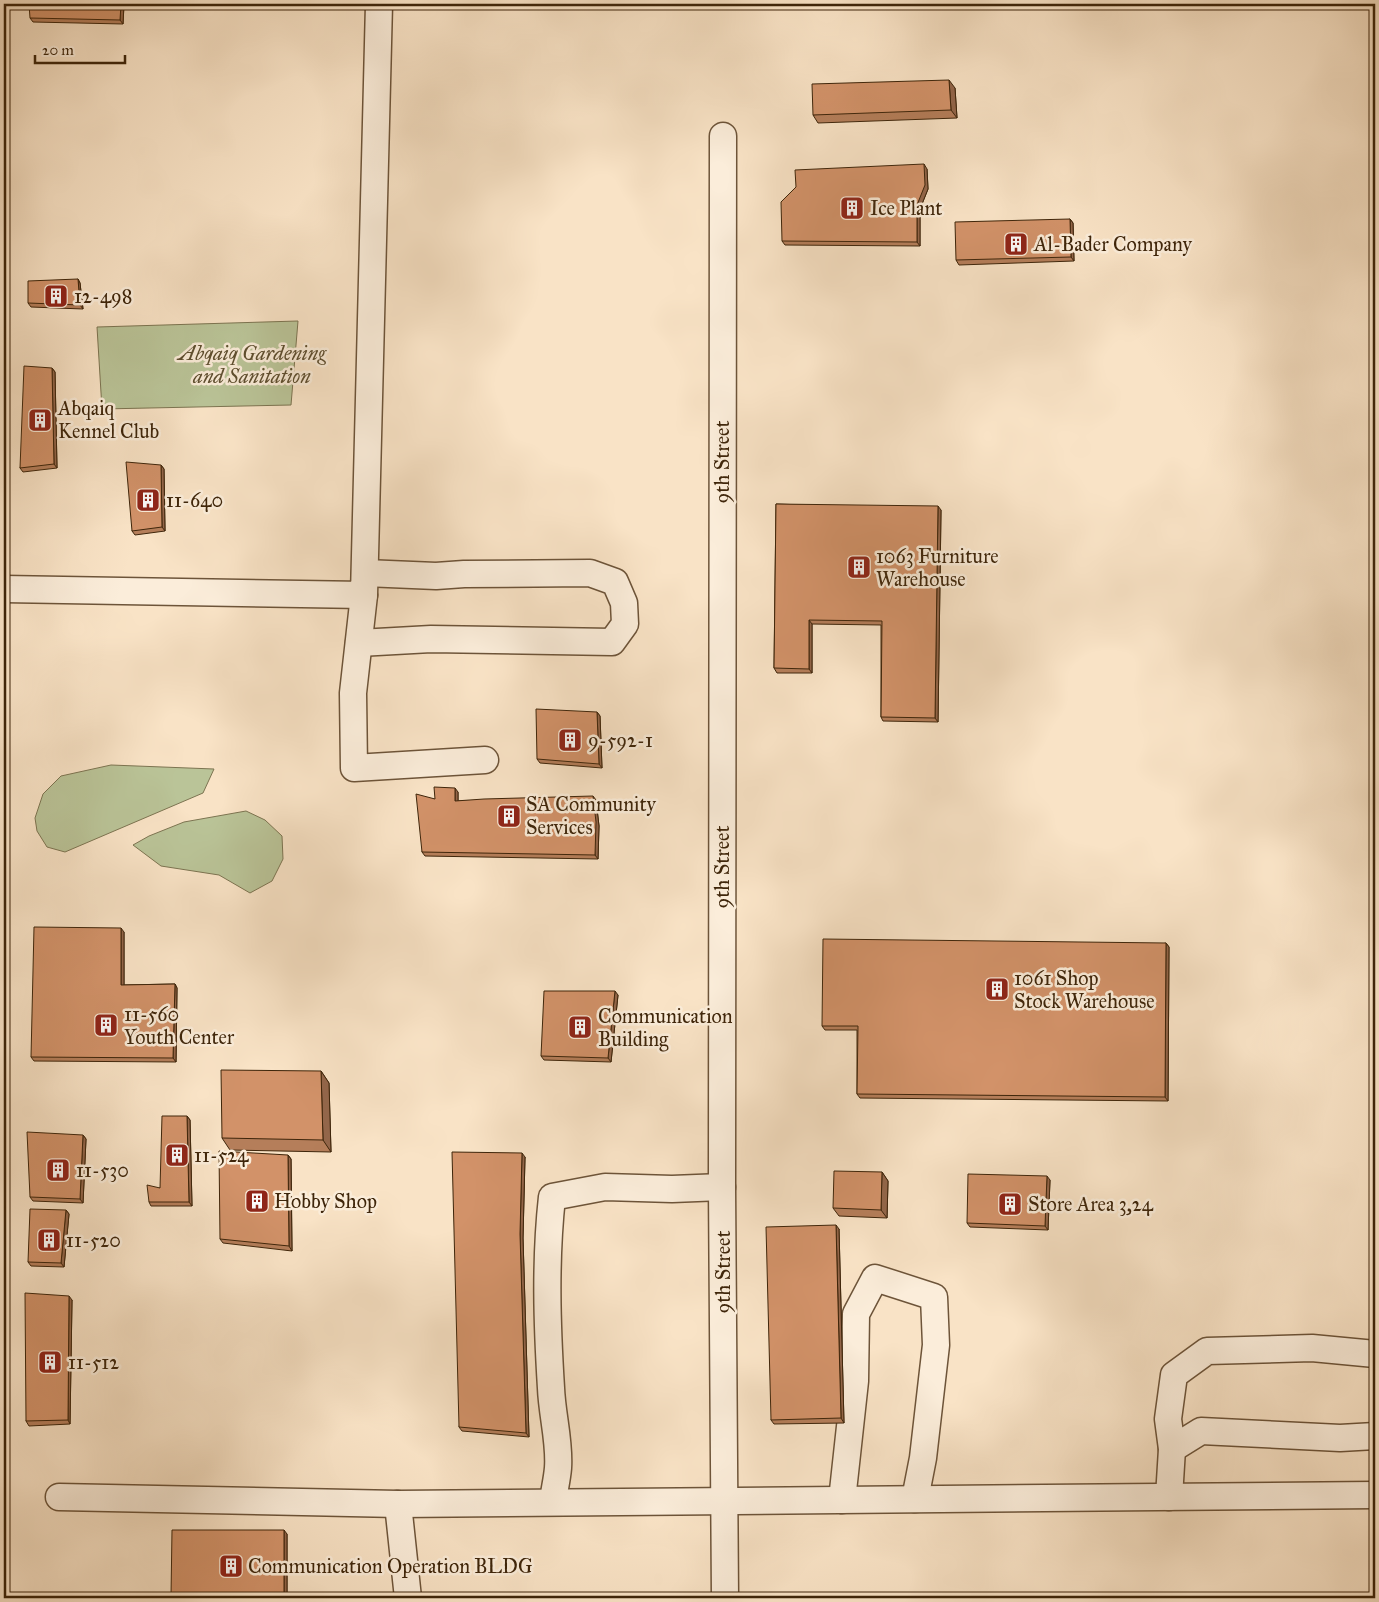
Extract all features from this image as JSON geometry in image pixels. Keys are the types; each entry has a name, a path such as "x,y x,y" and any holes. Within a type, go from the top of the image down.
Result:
{"street":[{"path":"379,4 365,584 353,693 354,768 485,760"},
{"name":"9th Street","path":"723,136 722,1187 725,1598"},
{"path":"4,588 365,584 464,574 590,572 615,582 624,603 625,624 612,642 431,639 359,643"},
{"path":"552,1502 558,1468 558,1446 551,1400 547,1324 548,1240 552,1197 605,1187 672,1189 722,1187"},
{"path":"842,1500 855,1381 856,1314 875,1278 934,1297 936,1345 923,1458 915,1499"},
{"path":"1169,1497 1172,1448 1168,1419 1174,1375 1207,1352 1312,1348 1375,1354"},
{"path":"1172,1448 1201,1431 1340,1438 1375,1436"},
{"path":"59,1497 398,1504 1375,1495"},
{"path":"398,1504 408,1598"}],"green space":[{"name":"Abqaiq Gardening and Sanitation","path":"298,321 291,405 102,409 97,327"},
{"path":"111,765 214,769 203,793 65,852 47,847 37,831 35,818 43,794 61,776"},
{"path":"246,811 265,820 282,836 283,859 272,881 250,893 219,875 161,866 133,845 149,836 184,822"}],"building":[{"path":"29,4 121,4 120,20 30,18"},
{"path":"949,80 951,110 813,115 812,84"},
{"name":"Ice Plant","path":"924,164 925,185 917,205 917,242 782,241 781,202 796,187 795,170"},
{"name":"Al-Bader Company","path":"1070,219 1071,257 956,260 955,222"},
{"name":"12-498","path":"78,279 80,305 28,303 28,281"},
{"name":"Abqaiq Kennel Club","path":"24,366 52,368 54,464 20,468"},
{"name":"11-640","path":"126,462 161,465 162,527 132,531"},
{"name":"1063 Furniture Warehouse","path":"776,504 938,506 935,718 881,717 882,621 809,620 809,669 774,668"},
{"name":"9-592-1","path":"536,709 597,712 599,764 537,759"},
{"name":"SA Community Services","path":"434,787 455,788 455,801 593,796 596,822 595,855 422,852 416,794 435,799"},
{"name":"11-560 Youth Center","path":"34,927 121,928 121,985 175,984 173,1058 31,1057"},
{"name":"1061 Shop Stock Warehouse","path":"823,939 1166,943 1165,1097 857,1094 858,1026 822,1026"},
{"name":"Communication Building","path":"544,991 615,991 608,1058 541,1056"},
{"path":"221,1070 321,1071 323,1140 222,1138"},
{"name":"11-524","path":"162,1116 187,1116 189,1202 149,1202 147,1185 160,1188"},
{"name":"11-530","path":"27,1132 83,1135 80,1199 30,1197"},
{"name":"Hobby Shop","path":"219,1151 288,1155 289,1246 220,1239"},
{"path":"452,1152 522,1153 520,1234 526,1433 459,1427"},
{"path":"834,1171 882,1172 881,1210 833,1208"},
{"name":"Store Area 3,24","path":"968,1174 1047,1176 1045,1226 967,1223"},
{"name":"11-520","path":"30,1209 66,1210 61,1263 28,1262"},
{"path":"836,1225 841,1418 771,1420 766,1227"},
{"name":"11-512","path":"25,1293 69,1296 68,1420 26,1421"},
{"name":"Communication Operation BLDG","path":"172,1530 284,1530 284,1598 171,1596"}],"place":[{"name":"Ice Plant","path":"852,208"},
{"name":"Al-Bader Company","path":"1016,244"},
{"name":"12-498","path":"56,296"},
{"name":"Abqaiq Kennel Club","path":"40,420"},
{"name":"11-640","path":"148,500"},
{"name":"1063 Furniture Warehouse","path":"859,567"},
{"name":"9-592-1","path":"570,740"},
{"name":"SA Community Services","path":"509,816"},
{"name":"1061 Shop Stock Warehouse","path":"997,989"},
{"name":"11-560 Youth Center","path":"106,1025"},
{"name":"Communication Building","path":"580,1027"},
{"name":"11-524","path":"177,1155"},
{"name":"11-530","path":"58,1170"},
{"name":"Hobby Shop","path":"257,1201"},
{"name":"Store Area 3,24","path":"1010,1204"},
{"name":"11-520","path":"49,1240"},
{"name":"11-512","path":"50,1362"},
{"name":"Communication Operation BLDG","path":"231,1566"}]}
